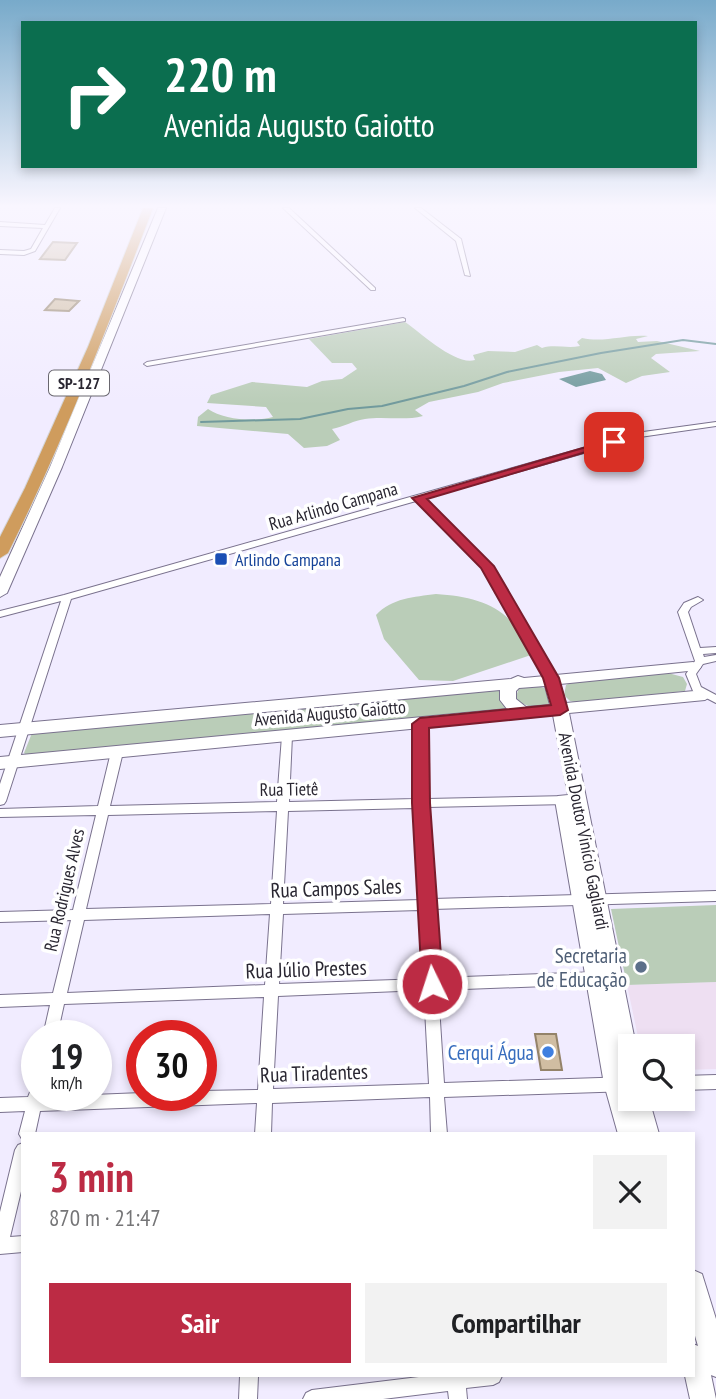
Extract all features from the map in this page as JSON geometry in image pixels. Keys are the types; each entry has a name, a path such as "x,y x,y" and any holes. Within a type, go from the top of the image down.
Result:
{"highway":[{"name":"SP-127","path":"0,533 118,273"},
{"name":"SP-127","path":"0,553 83,373 123,273"}],"street":[{"path":"0,593 56,467 135,273"},
{"path":"356,273 373,289"},
{"path":"147,365 403,320"},
{"name":"Rua Arlindo Campana","path":"0,614 639,435 716,424"},
{"path":"418,498 487,566 551,678"},
{"path":"0,580 12,564"},
{"path":"0,801 7,762 24,729 67,597"},
{"path":"698,600 687,605 682,612 697,660 692,681 713,700"},
{"path":"697,660 716,650"},
{"path":"697,660 716,658"},
{"name":"Avenida Augusto Gaiotto","path":"0,731 551,678 697,660"},
{"name":"Avenida Doutor Vinício Gagliardi","path":"551,678 561,714 571,800 604,978"},
{"path":"518,681 508,689 508,701 518,710 527,713"},
{"name":"Avenida Augusto Gaiotto","path":"7,762 527,713 561,714 713,700"},
{"path":"420,724 421,803 439,1132"},
{"path":"263,1132 287,736"},
{"name":"Rua Rodrigues Alves","path":"54,1020 117,752"},
{"name":"Rua Tietê","path":"0,813 571,800"},
{"name":"Rua Campos Sales","path":"0,917 716,896"},
{"path":"604,978 620,1034"},
{"path":"604,978 618,1060"},
{"name":"Rua Júlio Prestes","path":"0,1002 604,978"},
{"path":"695,1083 716,1082"},
{"name":"Rua Tiradentes","path":"112,1097 266,1096 618,1084"},
{"name":"Rua Tiradentes","path":"0,1105 21,1101"},
{"path":"27,1132 32,1111"},
{"path":"626,1111 629,1132"},
{"path":"641,1111 647,1132"},
{"path":"21,1158 0,1246 21,1244"},
{"path":"695,1297 703,1354 704,1399"},
{"path":"248,1399 249,1377"},
{"path":"312,1399 474,1377"},
{"path":"456,1378 458,1399"}],"shaded area":[{"path":"405,322 449,354 467,361 475,360 473,355 488,351 515,352 537,345 542,348 580,346 577,342 582,338 599,340 648,336 636,339 638,342 657,341 700,351 656,354 651,358 670,372 642,376 626,383 598,368 559,372 503,383 478,392 429,402 415,410 423,416 365,419 332,429 340,440 327,446 304,448 288,434 197,426 198,417 208,409 222,416 240,419 273,417 266,407 207,403 211,395 252,382 307,387 322,381 342,379 357,369 352,363 332,363 309,339"},
{"path":"590,371 602,374 606,380 576,387 559,379"},
{"path":"436,594 467,598 494,608 515,626 531,655 453,681 419,680 384,639 376,615 396,602"},
{"path":"668,673 683,677 687,684 685,691 580,703 570,701 564,695 566,685 572,682"},
{"path":"536,685 549,690 551,702 533,707 515,699 519,688"},
{"path":"502,687 511,711 26,755 24,753 32,733"},
{"path":"716,905 716,982 627,985 611,909"},
{"path":"716,982 716,1069 695,1070 695,1034 637,1034 627,985"}],"building":[{"path":"55,299 79,301 69,311 45,310"},
{"name":"Cerqui Água","path":"535,1034 556,1034 562,1070 541,1070"}],"waterway":[{"path":"201,422 300,419 348,409 382,406 464,386 507,372 601,353 683,340 716,344"}],"place":[{"name":"Arlindo Campana","path":"221,559"},
{"name":"Secretaria de Educação","path":"641,967"},
{"name":"Cerqui Água","path":"548,1052"}],"route":[{"path":"432,984 421,803 420,724 560,710 551,678 498,582 476,552 418,498 614,442"}]}
